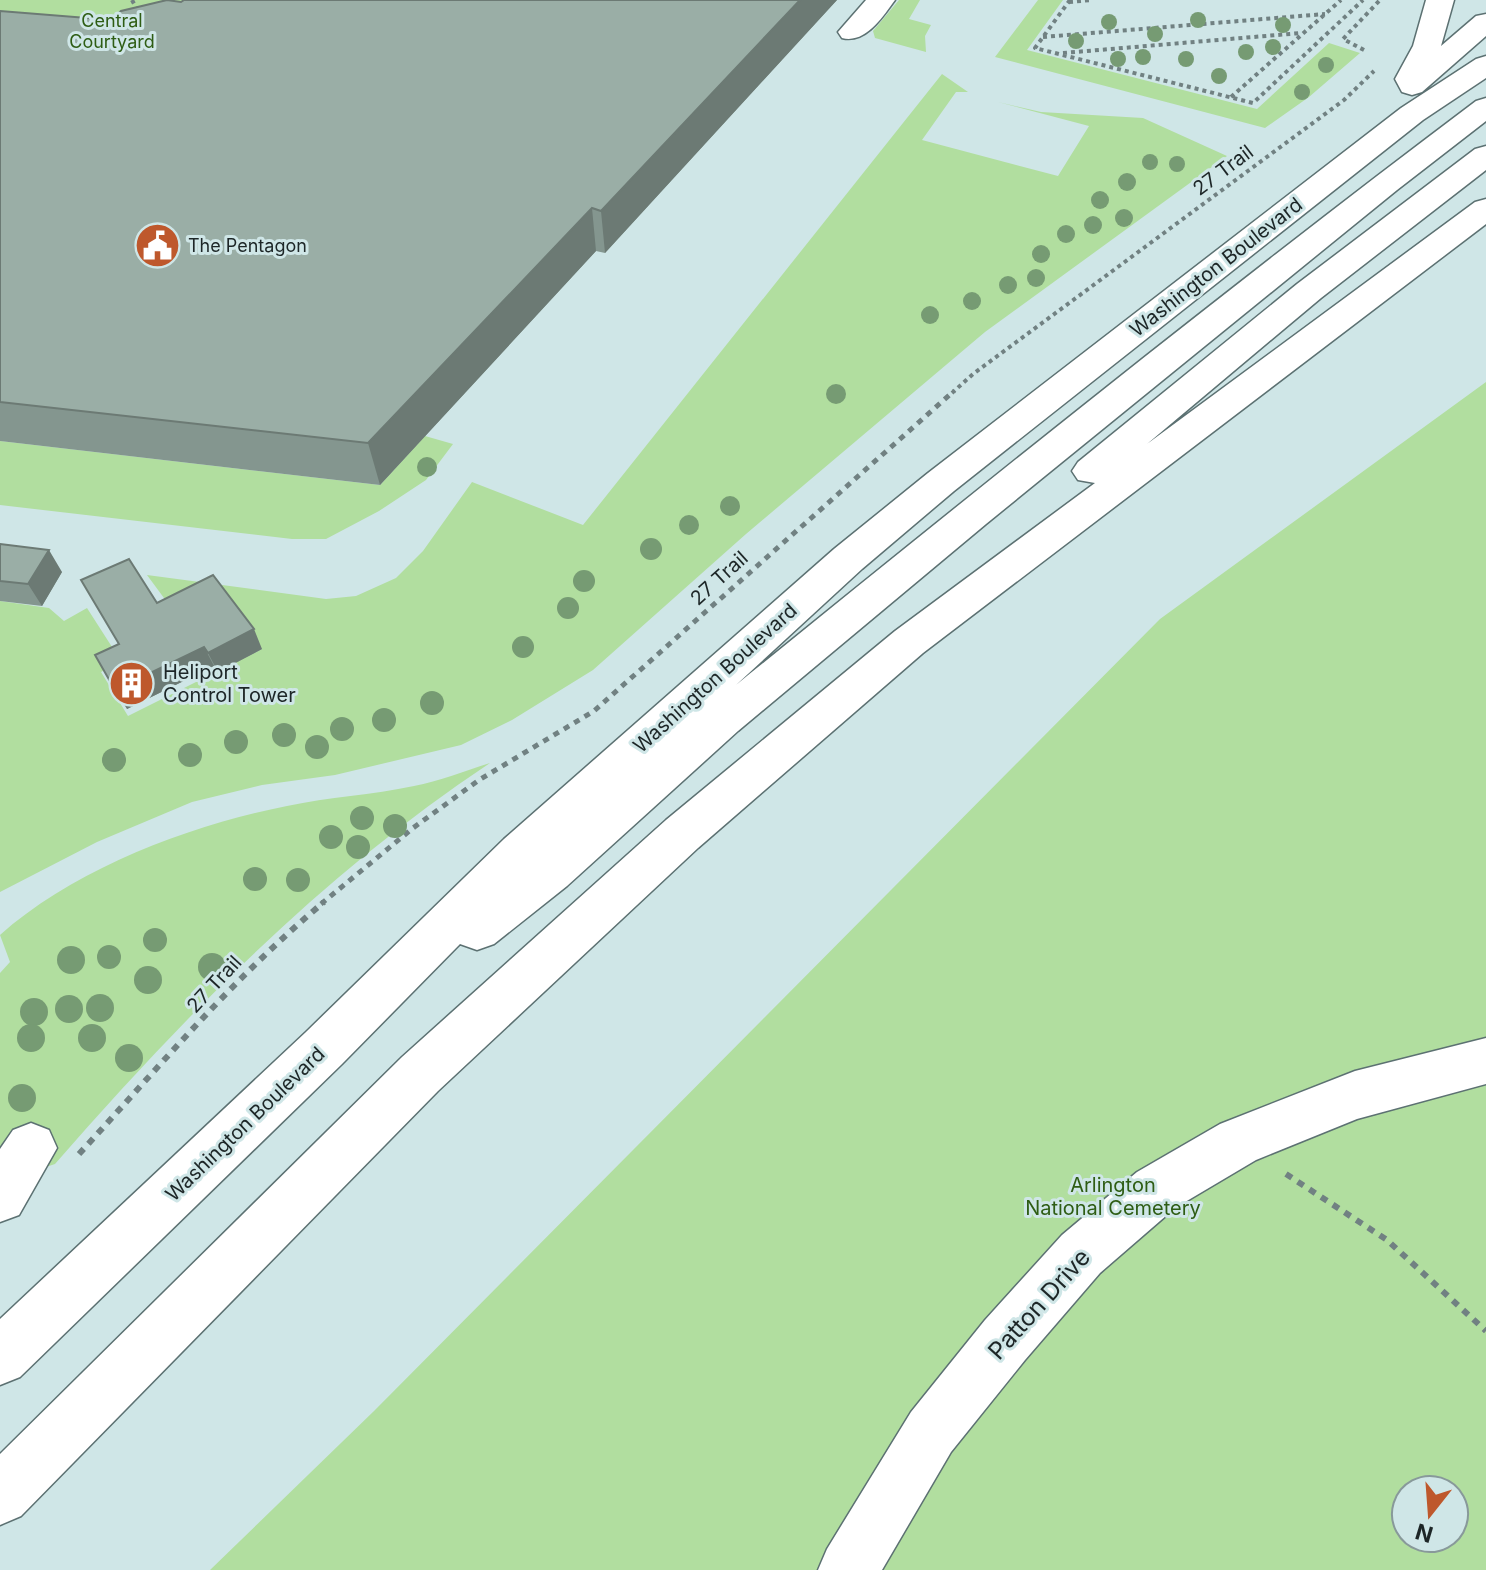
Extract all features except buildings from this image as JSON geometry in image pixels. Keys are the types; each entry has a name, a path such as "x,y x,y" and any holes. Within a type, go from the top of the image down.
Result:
{"main road":[{"path":"852,32 881,0"},
{"path":"1398,97 1427,46 1440,0"},
{"path":"1261,232 1332,150 1486,22"},
{"name":"Washington Boulevard","path":"0,1357 324,1048 520,853 848,559 941,482 1412,114 1486,65"},
{"path":"324,1048 551,872 723,719 972,514 1361,202 1486,107"},
{"path":"909,642 1047,505 1309,291 1486,155"},
{"path":"0,1495 420,1074 682,834 909,642 1486,209"},
{"name":"Patton Drive","path":"848,1570 931,1432 1005,1340 1081,1254 1156,1190 1238,1142 1355,1095 1486,1061"},
{"path":"0,1196 51,1156"}],"path":[{"path":"132,0 144,23"},
{"path":"1092,0 1069,1 1035,48 1253,103 1363,0"},
{"path":"1231,97 1341,0"},
{"path":"1364,50 1343,39 1380,0"},
{"path":"1043,37 1325,14"},
{"path":"1057,53 1301,33"},
{"name":"27 Trail","path":"51,1156 278,940 413,828 479,780 594,711 973,374 1344,100 1376,69"},
{"path":"1238,1142 1387,1240 1486,1331"}],"green space":[{"path":"0,0 254,0 0,51"},
{"path":"899,0 920,0 909,19 931,25 925,36 926,52 875,38 873,31"},
{"path":"1038,0 1063,0 1027,50 1257,109 1329,43 1360,53 1309,97 1265,128 995,57"},
{"path":"942,74 968,92 956,92 922,140 1058,176 1089,126 998,102 1041,112 1143,118 1227,156 985,332 746,534 593,670 512,720 461,745 335,775 262,785 192,802 97,842 0,892 0,601 49,608 64,621 87,608 121,661 101,672 128,716 262,649 178,617 147,575 326,599 356,596 396,578 423,551 472,482 583,525"},
{"name":"Arlington National Cemetery","path":"1486,382 1486,1570 210,1570 374,1411 1160,619"},
{"path":"425,436 453,444 426,480 379,511 326,539 292,539 0,505 0,441 380,485"},
{"path":"490,763 370,851 259,949 154,1054 55,1164 43,1168 0,1158 0,973 10,962 0,935 62,890 98,870 173,838 250,814 414,786"}],"place":[{"name":"The Pentagon","path":"157,245"},
{"name":"Heliport Control Tower","path":"132,684"}],"park label":[{"name":"Central Courtyard","path":"112,30"}]}
